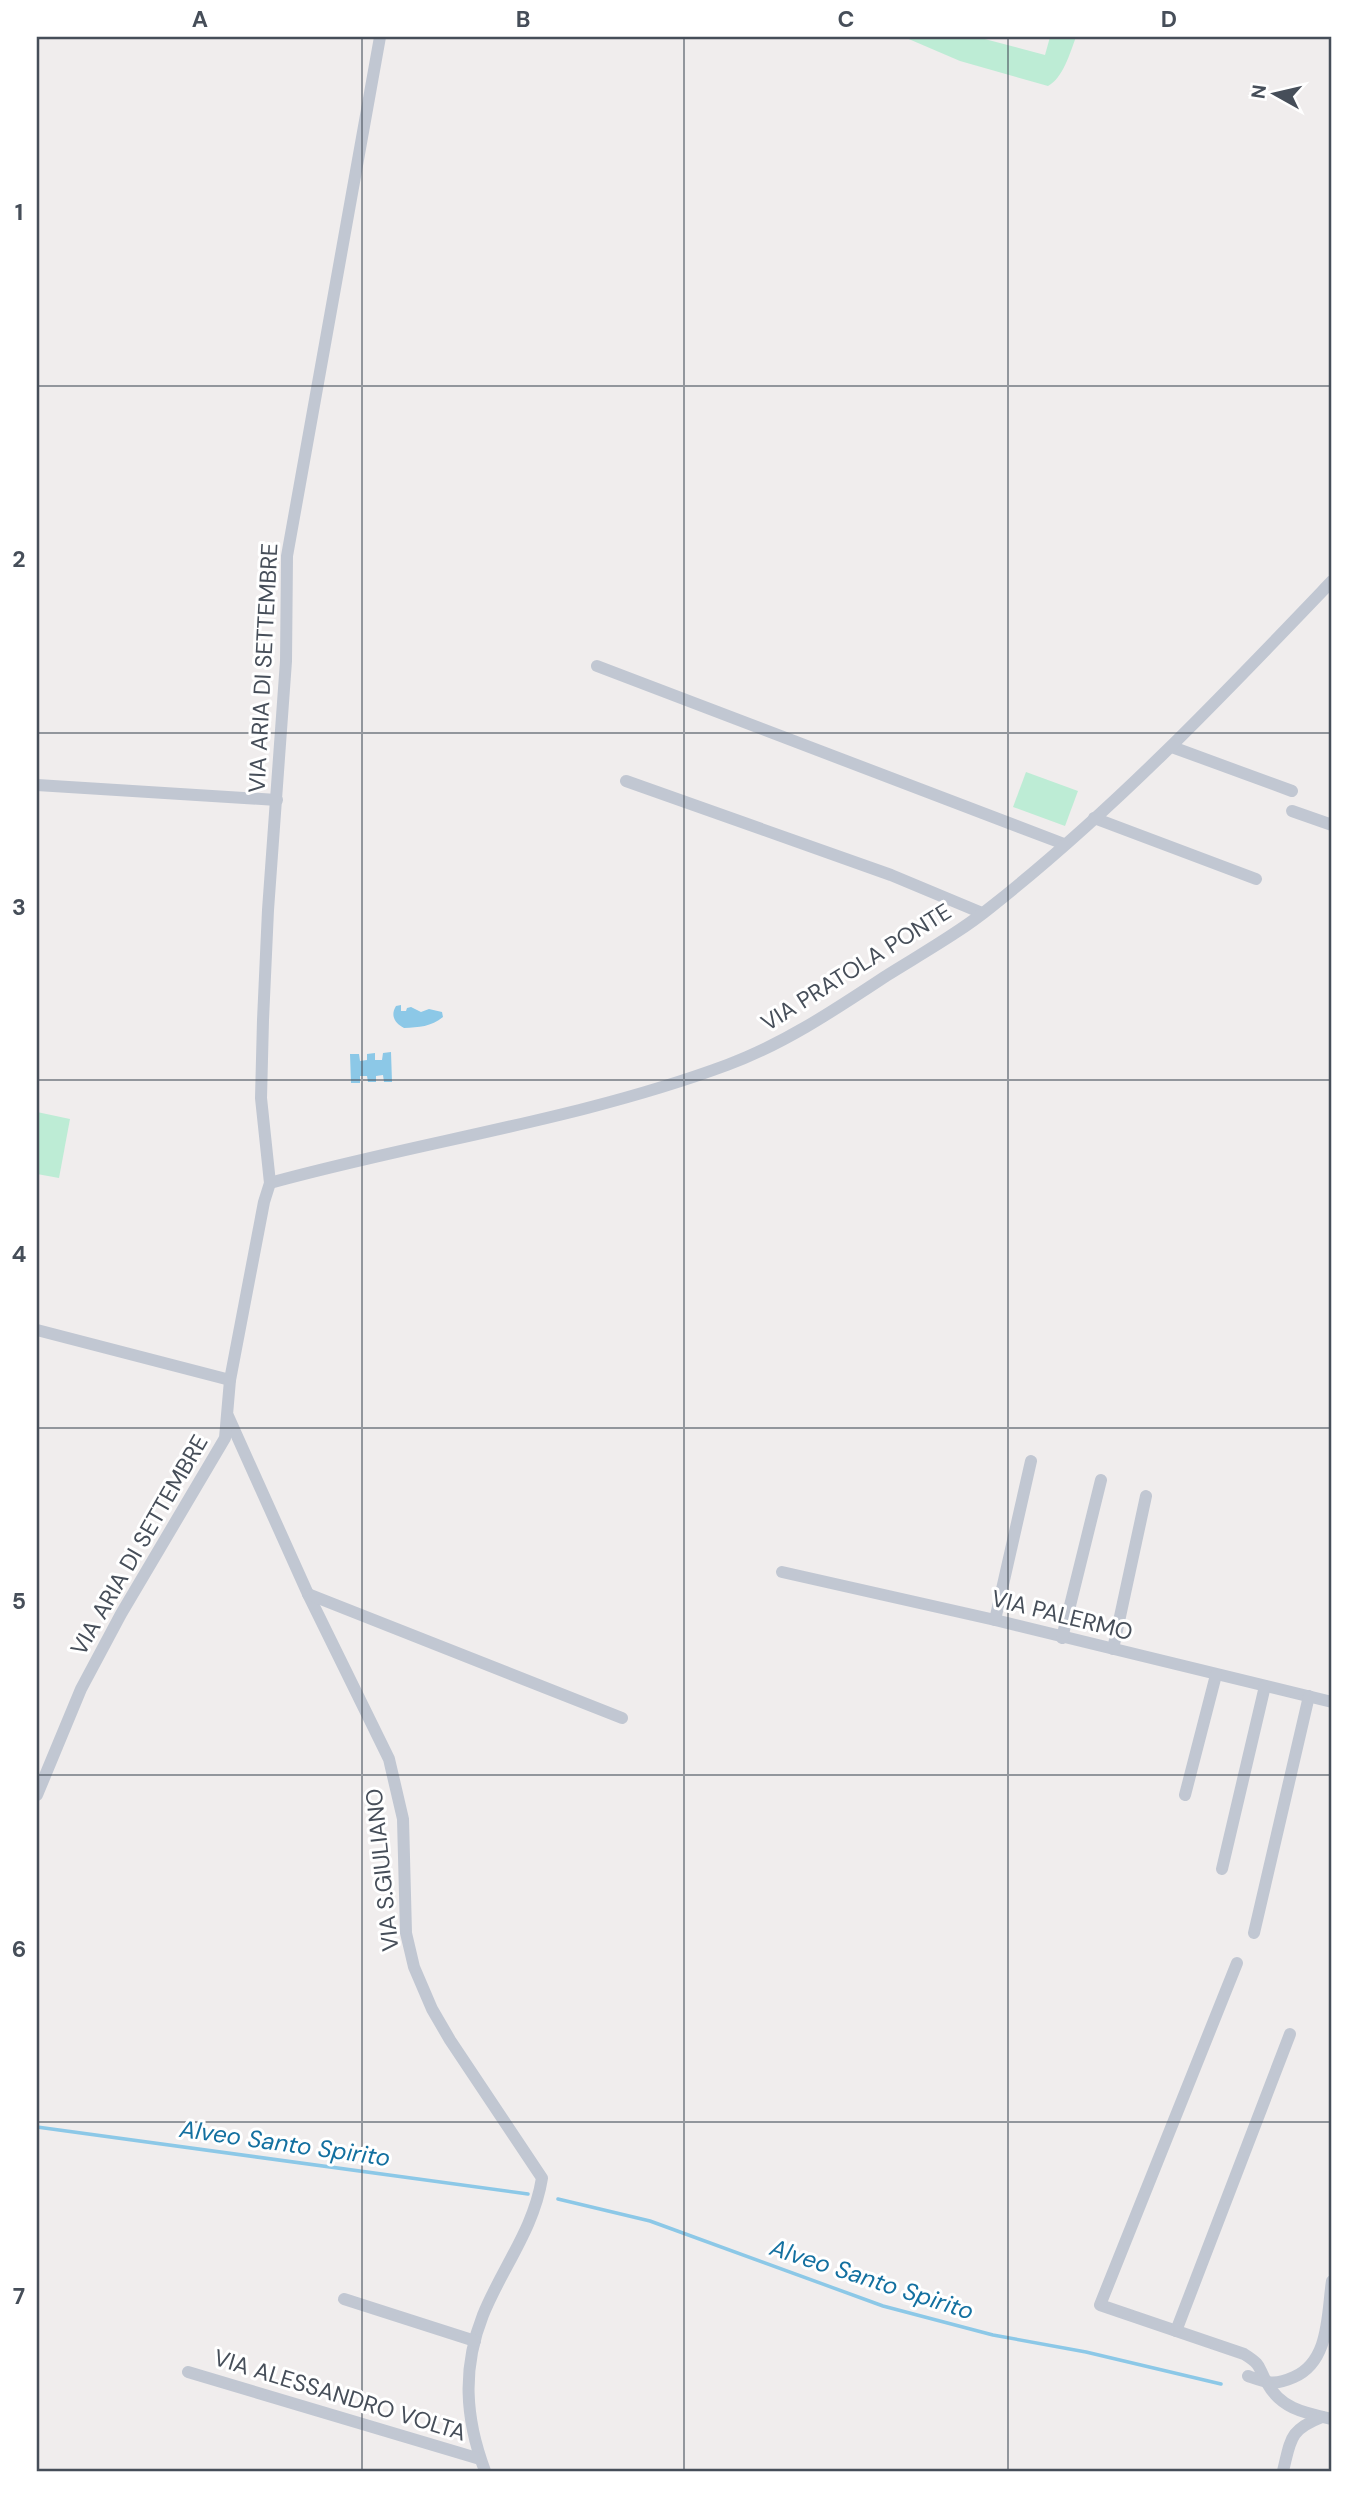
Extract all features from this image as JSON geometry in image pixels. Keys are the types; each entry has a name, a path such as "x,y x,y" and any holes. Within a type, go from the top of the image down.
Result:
{"street":[{"name":"VIA ARIA DI SETTEMBRE","path":"37,1795 81,1689 121,1614 225,1438 230,1380 270,1183 261,1098 268,910 286,661 287,556 380,37"},
{"name":"VIA PRATOLA PONTE","path":"270,1183 403,1150 575,1113 726,1065 770,1047 851,999 982,914 1172,747 1332,581"},
{"path":"597,667 1064,844"},
{"path":"1172,747 1292,791"},
{"path":"626,781 891,875 982,914"},
{"path":"37,785 276,800"},
{"path":"1292,811 1332,825"},
{"path":"1094,818 1255,879"},
{"path":"37,1330 230,1380"},
{"name":"VIA S.GIULIANO","path":"228,1416 308,1594 389,1759 403,1819 406,1933 414,1967 432,2009 450,2040 542,2178 531,2221 483,2314 475,2341 468,2381 468,2407 473,2441 482,2465"},
{"path":"995,1620 1031,1461"},
{"path":"1062,1637 1101,1480"},
{"path":"1113,1648 1146,1496"},
{"name":"VIA PALERMO","path":"782,1572 995,1620 1332,1702"},
{"path":"308,1594 622,1718"},
{"path":"1185,1795 1216,1675"},
{"path":"1222,1869 1265,1686"},
{"path":"1254,1933 1309,1696"},
{"path":"1237,1963 1100,2305 1244,2354 1259,2364 1265,2382 1284,2405 1327,2418"},
{"path":"1175,2331 1290,2034"},
{"path":"1248,2376 1278,2384 1299,2375 1314,2363 1321,2348 1332,2281"},
{"path":"344,2300 475,2341"},
{"name":"VIA ALESSANDRO VOLTA","path":"188,2372 482,2465"},
{"path":"1283,2471 1293,2434 1305,2424 1327,2418"}],"green space":[{"path":"904,37 977,37 1045,55 1050,37 1076,37 1062,71 1048,86 960,61"},
{"path":"1026,772 1078,791 1065,826 1013,807"},
{"path":"37,1112 70,1119 59,1178 37,1174"}],"water":[{"path":"401,1005 401,1011 411,1007 421,1012 429,1009 442,1012 443,1017 429,1025 404,1028 394,1016 396,1006"},
{"path":"391,1052 392,1082 384,1082 383,1075 376,1076 376,1082 368,1082 367,1076 360,1076 360,1083 351,1083 350,1054 359,1054 360,1061 367,1060 367,1054 375,1053 375,1060 382,1060 383,1053"}],"waterway":[{"name":"Alveo Santo Spirito","path":"37,2127 528,2194"},
{"name":"Alveo Santo Spirito","path":"558,2199 650,2221 883,2306 993,2335 1086,2352 1221,2384"}]}
